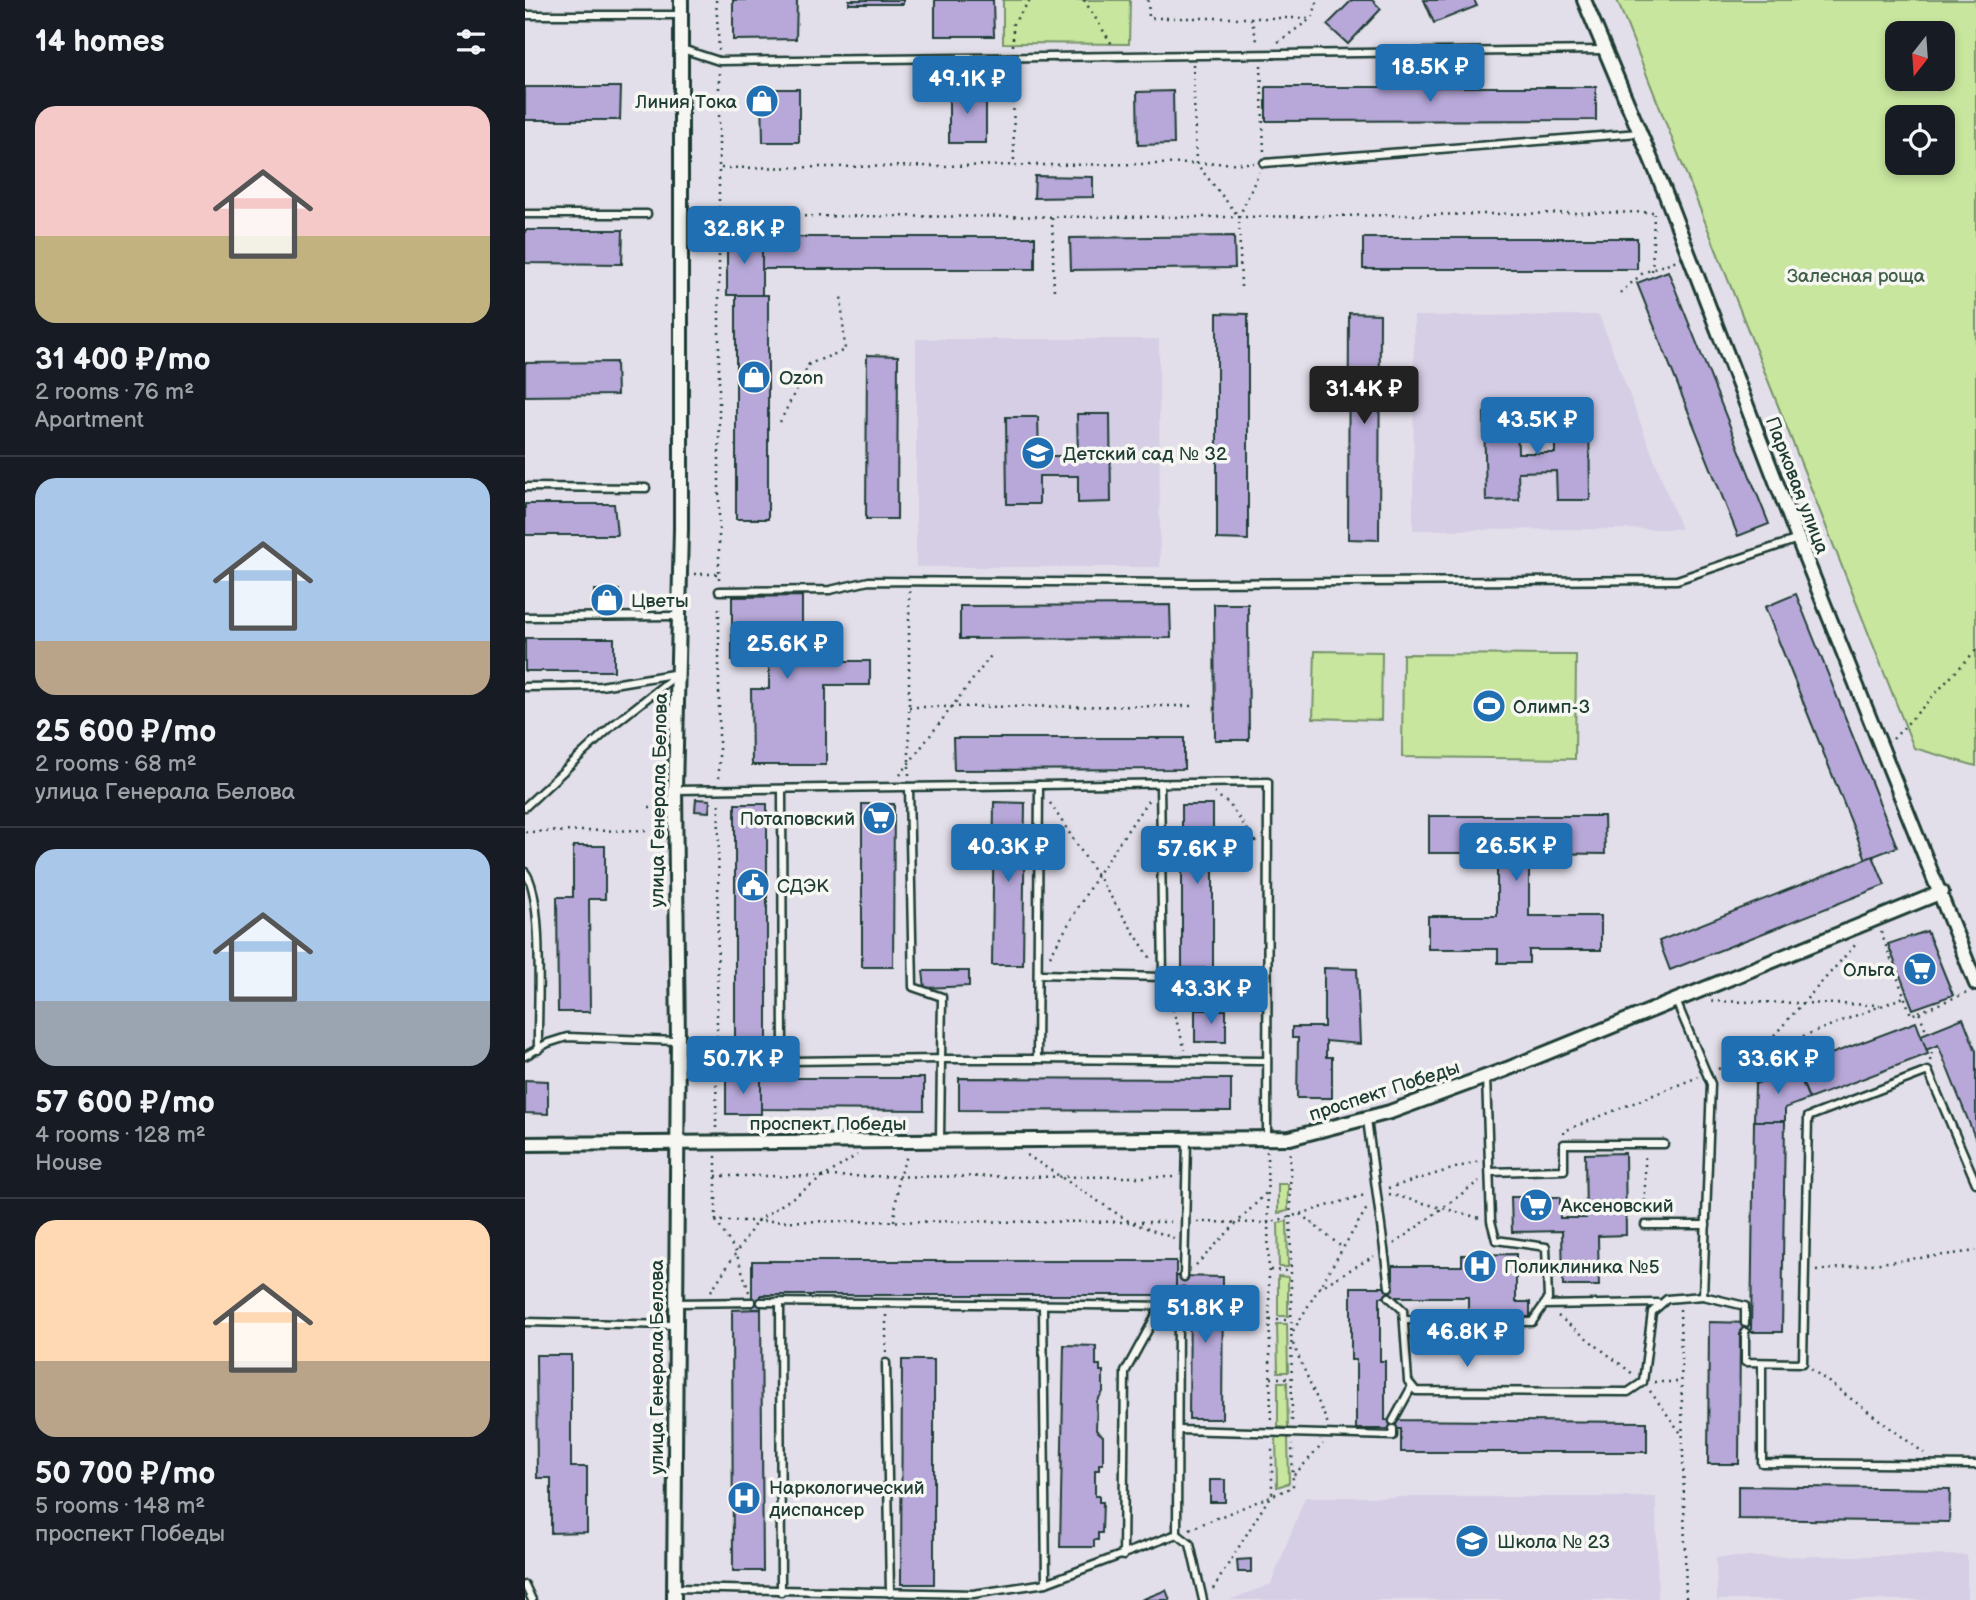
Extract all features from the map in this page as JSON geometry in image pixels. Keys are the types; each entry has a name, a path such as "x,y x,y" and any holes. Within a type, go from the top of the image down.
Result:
{"street":[{"name":"улица Генерала Белова","path":"674,1594 678,1041 675,790 680,616 681,0"},
{"name":"Парковая улица","path":"1584,0 1670,206 1798,539 1942,892 1976,986"},
{"name":"проспект Победы","path":"525,1144 676,1141 1008,1143 1290,1139 1367,1119 1486,1077 1942,892"}],"lane":[{"path":"525,15 682,15"},
{"path":"682,49 719,61 1013,55 1604,51"},
{"path":"1264,163 1640,133"},
{"path":"525,214 647,214"},
{"path":"525,487 646,488"},
{"path":"719,591 830,590 869,581 1677,580 1798,539"},
{"path":"525,617 680,616"},
{"path":"525,687 601,686 679,673"},
{"path":"525,807 613,725 679,673"},
{"path":"1160,782 1163,977"},
{"path":"675,790 1268,782 1265,1060 1267,1141"},
{"path":"1037,1059 1039,785"},
{"path":"909,787 913,987 942,997 940,1143"},
{"path":"782,789 783,1057 791,1061 1265,1060"},
{"path":"525,872 534,891 537,916 538,1050"},
{"path":"1039,974 1204,978 1266,971"},
{"path":"1676,1001 1711,1084 1703,1296"},
{"path":"525,1056 567,1037 678,1041"},
{"path":"1745,1332 1745,1362 1803,1363 1808,1117 1928,1071 1976,1183"},
{"path":"1405,1320 1532,1322 1548,1299 1546,1247 1496,1240 1491,1221 1486,1077"},
{"path":"1367,1119 1389,1287"},
{"path":"1184,1277 1187,1141"},
{"path":"1490,1172 1564,1170 1564,1144 1664,1144"},
{"path":"1645,1225 1706,1225"},
{"path":"1177,1534 1178,1306 1184,1292"},
{"path":"1544,1305 1658,1303 1703,1296 1745,1306 1745,1323"},
{"path":"1389,1297 1403,1310 1406,1370 1411,1388 1394,1421"},
{"path":"675,1303 752,1302"},
{"path":"761,1302 1178,1306"},
{"path":"780,1302 781,1592"},
{"path":"1411,1388 1422,1393 1628,1392 1647,1376 1648,1324 1658,1303"},
{"path":"1043,1305 1046,1583"},
{"path":"1123,1556 1125,1372 1161,1306"},
{"path":"525,1322 675,1325"},
{"path":"886,1363 890,1593"},
{"path":"1762,1363 1762,1463 1976,1465"},
{"path":"1178,1430 1393,1436 1393,1429"},
{"path":"674,1594 973,1594 1046,1583 1177,1534"},
{"path":"1177,1534 1190,1544 1205,1600"},
{"path":"525,1585 532,1600"}],"path":[{"path":"716,0 720,167 716,1221 736,1252 752,1302"},
{"path":"1014,165 1013,24 1030,0"},
{"path":"1084,0 1119,55"},
{"path":"1148,0 1149,18 1312,18"},
{"path":"1261,54 1312,18 1318,0"},
{"path":"1241,287 1239,217 1264,163 1261,54 1251,18"},
{"path":"1193,55 1196,163 1239,217"},
{"path":"720,167 1264,163"},
{"path":"720,216 1239,217 1654,214 1670,206"},
{"path":"1651,271 1654,214"},
{"path":"1052,216 1054,291"},
{"path":"1620,293 1643,273 1688,256"},
{"path":"780,422 809,364 845,350 841,294"},
{"path":"680,574 719,574"},
{"path":"909,581 909,787"},
{"path":"1884,749 1976,650"},
{"path":"890,788 993,653"},
{"path":"909,707 1195,706"},
{"path":"1039,974 1097,875 1160,782"},
{"path":"1197,782 1229,804 1268,857"},
{"path":"1039,785 1163,977 1188,1060"},
{"path":"525,832 649,830"},
{"path":"1877,920 1911,1015 1976,986"},
{"path":"1758,1054 1859,941"},
{"path":"1564,1144 1564,1131 1904,997"},
{"path":"1702,1001 1883,1005"},
{"path":"1919,1012 1927,1033"},
{"path":"1928,1071 1933,1047"},
{"path":"1177,1534 1272,1493 1293,1487 1290,1139"},
{"path":"1205,1600 1272,1493 1267,1141"},
{"path":"703,1303 757,1221 875,1143"},
{"path":"894,1221 899,1176 912,1143"},
{"path":"1008,1143 1130,1222 1185,1243"},
{"path":"1645,1225 1646,1144"},
{"path":"716,1221 1268,1223 1489,1158"},
{"path":"1319,1289 1385,1250 1446,1208 1490,1172"},
{"path":"716,1176 1187,1177"},
{"path":"1184,1277 1240,1223 1267,1191"},
{"path":"1377,1191 1491,1221"},
{"path":"1291,1334 1377,1191"},
{"path":"1300,1214 1343,1248"},
{"path":"1805,1272 1976,1251"},
{"path":"1269,1270 1291,1271"},
{"path":"1680,1298 1686,1600"},
{"path":"886,1303 886,1363"},
{"path":"1544,1305 1643,1382 1683,1436"},
{"path":"1270,1320 1291,1320"},
{"path":"1291,1340 1332,1434 1293,1476"},
{"path":"1803,1363 1940,1464"},
{"path":"1271,1378 1292,1378"},
{"path":"1643,1382 1682,1382"}],"shaded area":[{"path":"1599,315 1681,529 1413,530 1414,316"},
{"name":"Детский сад № 32","path":"916,339 1159,339 1160,567 916,567"},
{"name":"Школа № 23","path":"1305,1497 1656,1497 1658,1600 1229,1600 1271,1584"},
{"path":"1967,1555 1967,1600 1717,1600 1716,1557"}],"green space":[{"path":"1003,0 1130,0 1129,44 1003,43"},
{"name":"Залесная роща","path":"1617,0 1976,0 1976,766 1914,748"},
{"path":"1315,651 1382,652 1381,720 1313,718"},
{"name":"Олимп-3","path":"1403,654 1576,655 1575,759 1402,757"},
{"path":"1278,1184 1288,1184 1288,1211 1278,1213"},
{"path":"1287,1221 1288,1267 1279,1267 1278,1223"},
{"path":"1278,1276 1288,1277 1288,1316 1278,1316"},
{"path":"1277,1324 1287,1324 1288,1372 1278,1372"},
{"path":"1278,1382 1287,1382 1288,1428 1278,1427"},
{"path":"1276,1436 1288,1436 1289,1483 1277,1487"}],"building":[{"path":"733,0 797,0 796,39 733,40"},
{"path":"849,0 903,0 903,4 849,4"},
{"path":"935,0 993,0 994,36 935,36"},
{"path":"1352,0 1372,0 1381,9 1348,44 1327,25"},
{"path":"1424,0 1474,0 1477,6 1434,23"},
{"path":"525,87 621,87 620,120 525,120"},
{"path":"1266,87 1596,87 1596,120 1266,121"},
{"path":"762,89 799,89 799,142 763,142"},
{"path":"949,90 986,90 986,143 949,143"},
{"path":"1173,91 1174,144 1138,145 1137,92"},
{"path":"1035,176 1093,177 1093,197 1034,198"},
{"path":"525,230 623,230 622,264 525,263"},
{"path":"1234,236 1235,268 1071,270 1070,238"},
{"path":"727,237 762,237 762,295 727,295"},
{"path":"762,237 1035,237 1035,269 762,269"},
{"path":"1363,238 1637,238 1637,269 1363,269"},
{"path":"1668,271 1769,524 1738,536 1637,283"},
{"path":"736,295 768,295 768,519 736,519"},
{"path":"1217,313 1248,314 1248,540 1217,539"},
{"path":"1349,313 1380,314 1379,540 1348,539"},
{"path":"867,355 898,356 897,519 866,519"},
{"path":"616,362 617,395 525,396 525,363"},
{"path":"1517,412 1518,453 1555,453 1555,413 1589,412 1590,500 1557,500 1556,471 1518,472 1519,500 1486,501 1484,413"},
{"path":"1077,414 1110,414 1111,502 1078,503 1078,476 1039,476 1039,504 1007,504 1006,417 1038,417 1039,456 1078,456"},
{"path":"525,504 614,504 617,535 525,535"},
{"name":"Цветы","path":"594,590 619,590 619,610 595,610"},
{"path":"1796,594 1897,847 1866,859 1765,607"},
{"path":"802,596 802,661 870,661 870,685 826,685 826,765 752,765 751,689 769,689 769,661 732,661 732,597"},
{"path":"1214,604 1248,604 1249,740 1215,740"},
{"path":"1170,605 1171,638 960,639 960,606"},
{"path":"525,638 614,638 614,671 525,671"},
{"path":"953,738 1184,738 1184,769 954,770"},
{"path":"696,799 710,800 709,812 695,811"},
{"path":"994,802 1025,803 1023,965 992,965"},
{"path":"735,804 767,804 767,1078 735,1077"},
{"path":"862,804 894,804 893,967 862,967"},
{"path":"1182,805 1213,805 1213,968 1182,968"},
{"path":"1429,816 1604,816 1605,854 1529,853 1529,916 1601,916 1601,950 1529,950 1529,963 1498,963 1498,949 1428,949 1428,916 1497,916 1497,853 1429,853"},
{"path":"573,846 605,846 605,899 589,899 590,1012 558,1012 557,897 573,897"},
{"path":"1873,856 1885,885 1670,970 1659,941"},
{"name":"Ольга","path":"1927,931 1953,995 1913,1009 1888,944"},
{"path":"1324,968 1357,969 1360,1044 1326,1041 1326,1057 1332,1057 1332,1098 1297,1098 1298,1038 1292,1038 1292,1027 1324,1027"},
{"path":"923,971 969,971 969,986 925,988"},
{"path":"1195,1010 1226,1010 1226,1042 1195,1042"},
{"path":"1963,1018 1976,1051 1976,1140 1938,1045 1926,1050 1921,1035"},
{"path":"1916,1022 1928,1054 1809,1099 1796,1067"},
{"path":"1796,1067 1809,1099 1785,1108 1785,1121 1754,1121 1755,1084"},
{"path":"726,1078 761,1078 761,1114 726,1114"},
{"path":"761,1078 924,1078 924,1110 761,1109"},
{"path":"959,1078 1231,1079 1231,1111 959,1110"},
{"path":"525,1080 548,1081 548,1114 525,1113"},
{"path":"1754,1121 1785,1121 1782,1332 1751,1332"},
{"path":"1625,1153 1626,1235 1598,1236 1599,1286 1563,1286 1562,1231 1512,1232 1511,1197 1560,1197 1560,1218 1586,1218 1585,1154"},
{"path":"1516,1254 1516,1302 1530,1302 1530,1317 1468,1317 1468,1297 1380,1297 1380,1361 1385,1361 1385,1420 1647,1422 1647,1452 1401,1452 1401,1429 1356,1429 1356,1360 1351,1360 1351,1287 1393,1287 1393,1266 1462,1266 1462,1255"},
{"path":"752,1261 1176,1261 1176,1295 761,1295 761,1309 752,1309"},
{"path":"1176,1276 1223,1277 1222,1419 1189,1419 1190,1292 1176,1292"},
{"path":"761,1309 763,1571 733,1571 732,1310"},
{"path":"1709,1322 1751,1323 1751,1332 1740,1332 1739,1464 1708,1464"},
{"path":"1064,1345 1096,1346 1096,1365 1100,1365 1100,1371 1103,1371 1103,1392 1097,1401 1096,1430 1103,1436 1103,1464 1099,1464 1099,1470 1095,1470 1095,1496 1099,1496 1099,1502 1103,1502 1102,1533 1098,1533 1098,1540 1094,1540 1094,1547 1060,1547"},
{"path":"536,1355 571,1355 571,1467 587,1467 587,1532 551,1533 551,1478 537,1478"},
{"path":"902,1360 934,1360 934,1584 901,1584"},
{"path":"1210,1480 1225,1480 1225,1502 1210,1502"},
{"path":"1738,1486 1950,1489 1949,1522 1738,1519"},
{"path":"1251,1559 1251,1572 1238,1572 1237,1560"},
{"path":"1166,1590 1170,1600 1141,1600"}],"place":[{"name":"Линия Тока","path":"762,101"},
{"name":"Ozon","path":"754,377"},
{"name":"Детский сад № 32","path":"1038,453"},
{"name":"Цветы","path":"607,600"},
{"name":"Олимп-3","path":"1489,706"},
{"name":"Потаповский","path":"879,818"},
{"name":"СДЭК","path":"753,885"},
{"name":"Ольга","path":"1920,969"},
{"name":"Аксеновский","path":"1536,1205"},
{"name":"Поликлиника №5","path":"1480,1266"},
{"name":"Наркологический диспансер","path":"744,1498"},
{"name":"Школа № 23","path":"1472,1541"}]}
